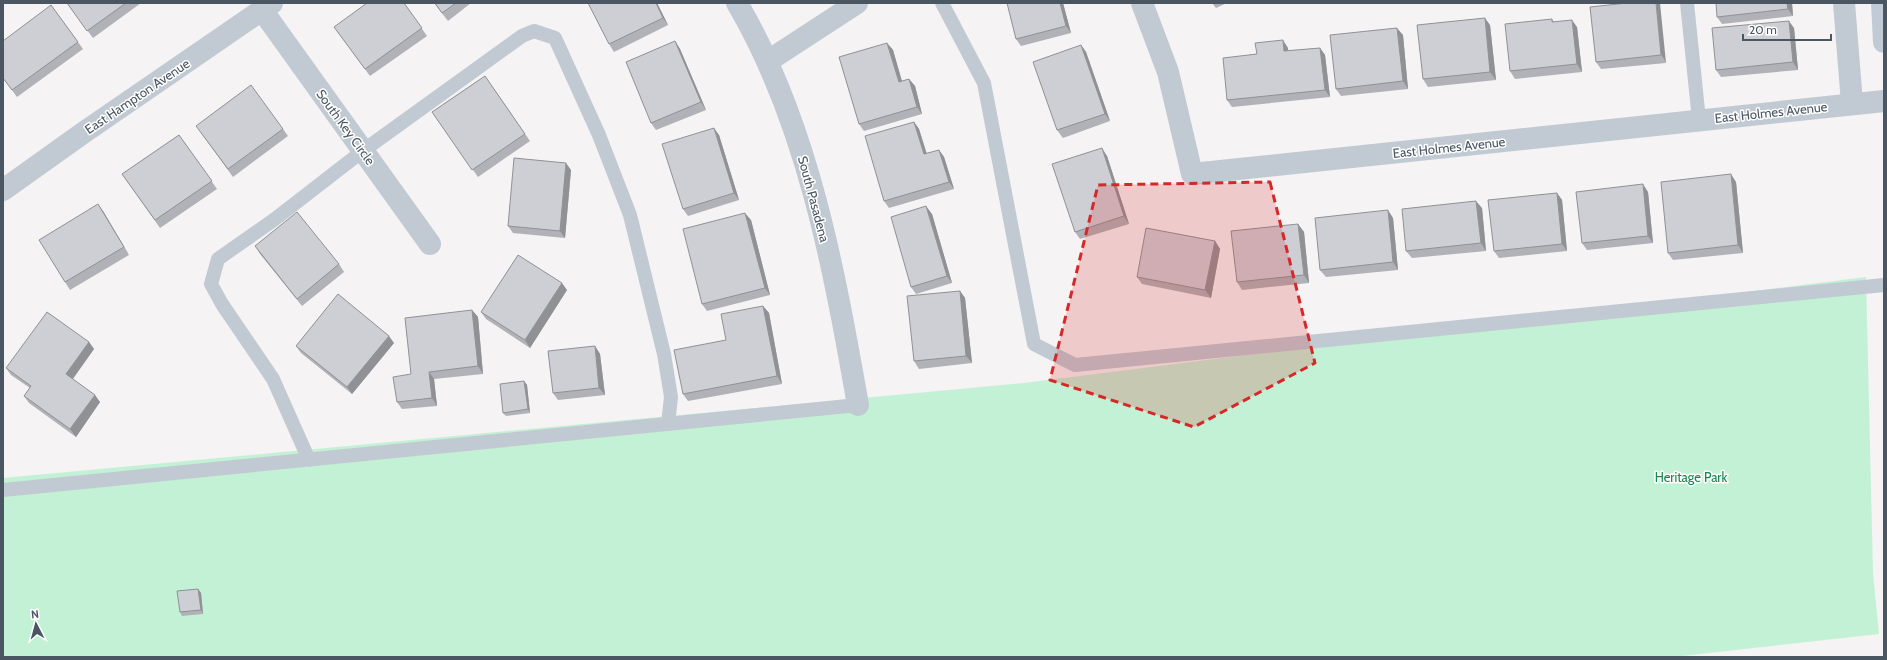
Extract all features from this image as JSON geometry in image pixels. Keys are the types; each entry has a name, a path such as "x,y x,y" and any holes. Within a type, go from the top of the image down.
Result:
{"main road":[{"path":"1882,3 1884,42"}],"street":[{"name":"South Pasadena","path":"737,3 768,61 807,169 837,286 858,405"},
{"path":"768,61 857,3"},
{"name":"East Holmes Avenue","path":"1142,3 1168,72 1192,174 1852,103 1884,101"},
{"path":"1844,3 1852,103"},
{"name":"South Key Circle","path":"267,7 430,244"},
{"name":"East Hampton Avenue","path":"3,190 83,132 267,7"}],"lane":[{"path":"942,3 984,83 1034,344 1075,365 1884,285"},
{"path":"1687,3 1699,120"},
{"path":"309,460 273,379 222,304 211,284 218,259 275,219 364,150 522,36 534,31 555,38 599,135 630,215 664,354 670,397 668,424"},
{"path":"3,490 858,405"}],"highlighted area":[{"path":"1270,182 1315,363 1194,427 1050,380 1098,185"}],"green space":[{"name":"Heritage Park","path":"1866,277 1873,573 1879,634 1674,657 3,657 3,478 1024,383"}],"building":[{"path":"67,3 126,3 87,31"},
{"path":"367,3 404,3 422,28 365,69 334,27"},
{"path":"435,3 456,3 442,13"},
{"path":"588,3 656,3 663,18 609,44"},
{"path":"1007,3 1060,3 1066,26 1016,39"},
{"path":"1627,3 1656,3 1661,55 1596,62 1590,7"},
{"path":"1716,3 1787,3 1788,9 1717,17"},
{"path":"51,5 78,42 12,90 3,78 3,41"},
{"path":"1485,18 1490,72 1423,79 1417,25"},
{"path":"1552,19 1552,22 1572,20 1577,64 1510,71 1505,24"},
{"path":"1789,21 1793,62 1716,70 1712,28"},
{"path":"1397,28 1403,81 1336,89 1330,35"},
{"path":"1283,40 1284,51 1320,48 1325,90 1227,100 1223,58 1257,54 1255,43"},
{"path":"675,41 701,102 651,123 626,62"},
{"path":"887,43 899,82 909,79 917,107 859,124 839,57"},
{"path":"1081,45 1105,114 1057,130 1033,62"},
{"path":"485,76 525,134 472,170 432,112"},
{"path":"251,85 283,129 228,169 196,126"},
{"path":"914,122 924,154 939,150 949,182 884,201 865,136"},
{"path":"714,128 734,193 683,209 662,144"},
{"path":"179,135 212,181 155,220 122,174"},
{"path":"1102,148 1124,216 1075,232 1052,164"},
{"path":"514,158 566,163 560,231 508,226"},
{"path":"1731,174 1738,245 1668,253 1661,182"},
{"path":"1643,184 1648,236 1582,243 1576,192"},
{"path":"1557,193 1562,244 1494,251 1488,200"},
{"path":"1476,201 1481,243 1406,251 1402,209"},
{"path":"98,204 124,247 65,282 39,240"},
{"path":"926,206 947,276 911,287 891,217"},
{"path":"1388,210 1393,262 1320,270 1315,218"},
{"path":"297,212 339,264 297,299 255,246"},
{"path":"745,213 765,288 702,304 683,229"},
{"path":"1298,224 1304,275 1237,282 1231,231"},
{"path":"1146,228 1215,241 1205,290 1137,277"},
{"path":"518,255 562,283 525,340 481,312"},
{"path":"960,291 966,356 914,361 907,296"},
{"path":"338,294 389,336 347,387 296,346"},
{"path":"763,306 777,376 683,394 674,350 726,340 721,314"},
{"path":"472,310 478,366 429,372 432,398 397,402 393,377 411,374 405,318"},
{"path":"47,312 89,342 66,374 95,395 70,429 24,396 31,386 6,368"},
{"path":"595,346 599,388 553,393 548,351"},
{"path":"524,381 528,409 503,413 500,384"},
{"path":"198,589 201,610 180,612 177,591"}]}
